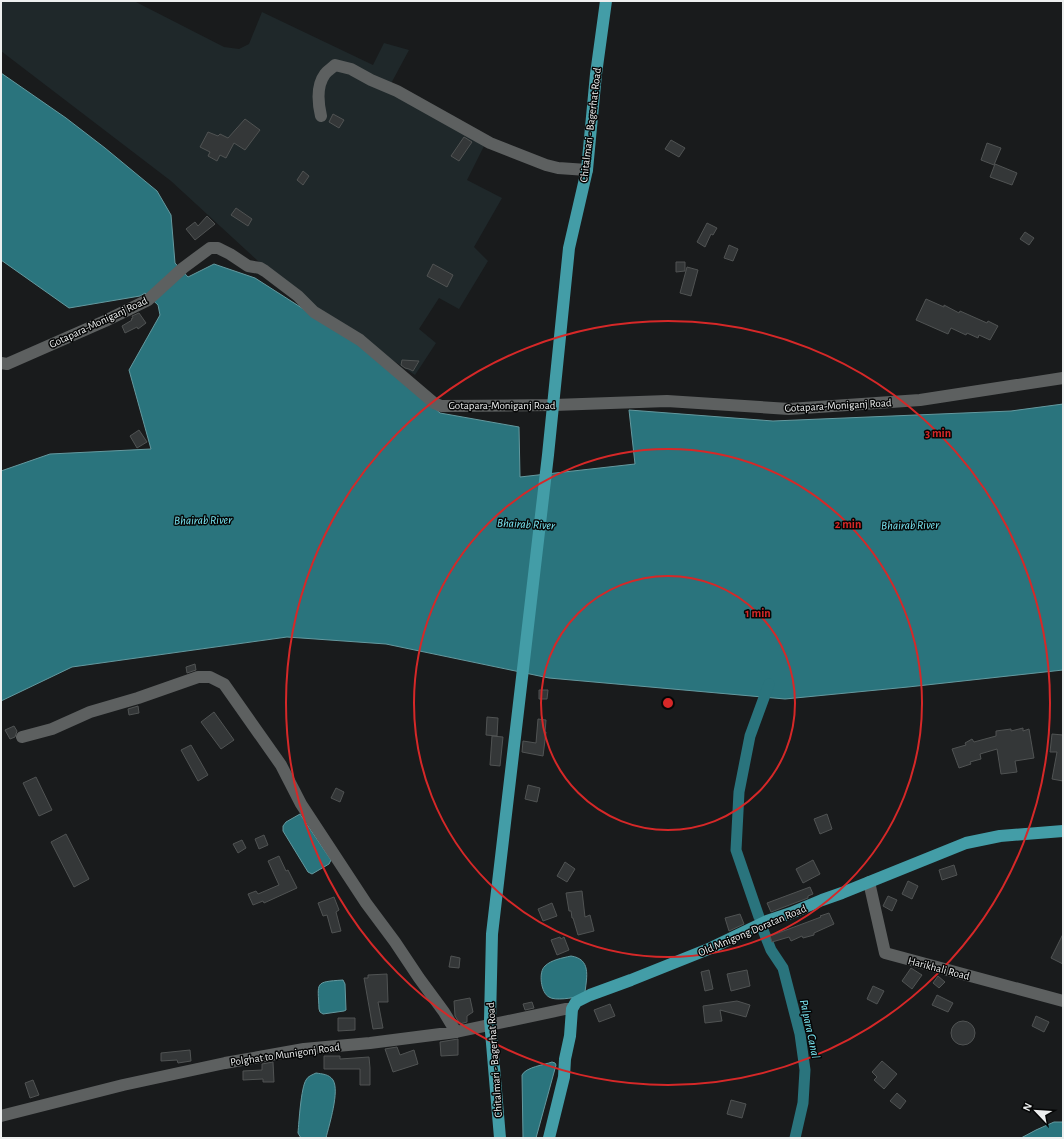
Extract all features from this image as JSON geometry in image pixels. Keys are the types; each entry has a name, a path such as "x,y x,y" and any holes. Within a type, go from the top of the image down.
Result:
{"main road":[{"name":"Chitalmari - Bagerhat Road","path":"500,1138 490,1020 492,934 548,455 569,248 587,170 596,74 606,1"},
{"name":"Old Mnigong Doratan Road","path":"572,1009 576,1002 590,995 711,948 767,921 791,913 966,843 1000,836 1063,831"},
{"path":"549,1138 564,1077 572,1009"}],"street":[{"path":"321,116 318,98 320,85 325,74 335,65 351,69 371,80 397,91 490,143 546,165 558,168 587,170"},
{"name":"Gotapara-Moniganj Road","path":"1,363 7,364 105,321 148,300 183,268 210,248 218,248 248,266 260,268 265,271 298,296 314,312 360,340 434,403 441,406 554,405 667,401 788,409 920,400 1063,378"},
{"path":"22,737 52,729 90,712 138,698 198,677 210,677 224,684 281,765 301,804 358,891 444,1012 456,1032"},
{"name":"Harikhali Road","path":"869,882 885,953 1063,1001"},
{"name":"Polghat to Munigonj Road","path":"1,1116 123,1085 225,1063 304,1049 370,1043 456,1032 565,1009 572,1009"}],"shaded area":[{"path":"1,1 134,1 224,47 239,49 249,44 262,12 373,65 384,43 409,50 387,91 485,144 467,180 502,198 474,247 488,261 459,309 439,298 419,329 436,343 415,375 338,324 258,261 171,181 1,51"}],"water":[{"name":"Bhairab River","path":"1,73 66,118 157,191 171,215 175,263 188,277 214,264 255,278 377,356 440,413 519,427 520,477 635,464 629,410 773,421 1011,411 1063,404 1063,670 785,699 549,678 386,644 287,637 72,667 1,701 1,471 50,454 151,449 129,370 160,315 158,305 145,293 140,296 69,308 1,260"},
{"path":"300,814 331,860 329,864 312,874 308,872 283,831 283,826 286,822"},
{"path":"571,956 577,958 585,964 587,974 585,992 580,996 569,998 555,999 549,997 546,995 542,987 541,977 543,969 547,964 553,961"},
{"path":"343,980 345,984 346,1010 323,1014 319,1009 318,993 320,985 322,983"},
{"path":"552,1062 556,1065 536,1138 523,1138 522,1075 531,1068"},
{"path":"316,1073 330,1077 333,1080 335,1085 335,1100 326,1138 301,1138 298,1133 300,1105 304,1084 310,1076"},
{"path":"1054,1122 1063,1122 1063,1138 1021,1138 1036,1130"}],"building":[{"path":"333,114 344,120 339,128 329,122"},
{"path":"245,119 260,130 245,150 234,143 226,158 220,155 217,161 208,156 210,152 200,147 208,132 218,136 220,134 228,138"},
{"path":"464,137 472,142 459,161 451,156"},
{"path":"671,140 685,148 679,157 665,149"},
{"path":"987,143 1001,148 994,165 981,160"},
{"path":"995,164 1017,173 1012,185 990,177"},
{"path":"303,171 309,176 303,185 297,180"},
{"path":"236,208 252,219 248,226 231,215"},
{"path":"207,216 215,224 195,240 186,229 195,222 198,226"},
{"path":"707,223 717,228 713,235 711,234 705,247 697,242"},
{"path":"1025,232 1034,238 1029,245 1020,239"},
{"path":"729,245 738,249 733,261 724,258"},
{"path":"676,262 685,262 685,271 676,272"},
{"path":"433,264 453,275 447,287 427,276"},
{"path":"687,267 698,270 691,296 680,293"},
{"path":"926,299 944,307 944,305 959,313 960,311 987,323 988,321 998,326 990,340 979,335 978,338 967,333 966,335 951,328 948,334 916,320"},
{"path":"139,313 146,323 138,329 137,327 125,333 122,326 132,320 132,316"},
{"path":"402,360 419,361 413,371 401,365"},
{"path":"139,430 147,442 137,448 130,436"},
{"path":"195,664 196,670 187,673 186,667"},
{"path":"539,690 548,690 547,699 539,699"},
{"path":"138,706 139,713 129,715 128,709"},
{"path":"214,712 234,740 221,749 201,722"},
{"path":"487,717 498,718 497,736 486,735"},
{"path":"538,719 546,720 543,756 522,752 523,741 536,743"},
{"path":"14,726 17,731 15,737 10,739 5,730"},
{"path":"1023,728 1023,731 1029,729 1034,758 1015,761 1017,772 1001,774 997,749 980,754 981,759 970,762 971,764 959,768 952,749 966,745 965,743 972,739 974,742 996,736 996,731 1011,729 1011,731"},
{"path":"1052,734 1063,735 1063,781 1052,779 1057,752 1050,752"},
{"path":"492,736 503,737 500,766 490,765"},
{"path":"191,745 208,775 198,781 181,750"},
{"path":"36,777 52,810 39,816 23,783"},
{"path":"528,785 540,788 537,802 525,799"},
{"path":"336,788 344,792 340,802 331,798"},
{"path":"827,814 832,829 820,834 814,819"},
{"path":"66,834 89,879 74,887 51,842"},
{"path":"264,835 268,845 259,849 255,839"},
{"path":"242,840 246,848 238,853 233,844"},
{"path":"279,856 286,871 288,870 297,888 264,903 263,901 253,905 248,894 256,891 258,894 279,885 268,861"},
{"path":"813,860 820,874 803,883 796,869"},
{"path":"565,862 575,869 567,882 557,876"},
{"path":"954,865 957,875 942,880 939,870"},
{"path":"908,881 918,886 912,899 902,894"},
{"path":"810,887 813,894 808,896 808,898 771,912 767,903"},
{"path":"582,891 585,917 590,915 594,931 578,935 571,911 569,911 566,893"},
{"path":"888,896 897,900 892,911 883,906"},
{"path":"334,897 339,910 336,912 341,931 332,933 327,915 323,916 318,903"},
{"path":"552,903 557,916 543,921 538,909"},
{"path":"829,913 834,924 814,933 814,935 803,938 802,936 791,941 789,937 772,942 770,936"},
{"path":"740,914 744,924 729,931 725,918"},
{"path":"1063,934 1063,964 1051,958"},
{"path":"560,937 561,939 564,937 569,950 557,955 551,940"},
{"path":"451,956 460,958 459,968 449,967"},
{"path":"911,968 922,975 912,989 902,981"},
{"path":"709,970 713,989 705,991 701,972"},
{"path":"747,970 750,986 731,991 727,974"},
{"path":"387,974 388,1002 378,1002 383,1028 373,1029 364,978 368,978 368,975"},
{"path":"938,976 945,982 939,988 933,983"},
{"path":"873,986 884,991 877,1004 867,999"},
{"path":"937,995 953,1003 948,1012 932,1005"},
{"path":"470,998 473,1012 467,1016 467,1022 460,1024 455,1016 454,1001"},
{"path":"737,1001 750,1005 746,1017 720,1010 722,1021 705,1023 703,1006"},
{"path":"532,1002 534,1008 525,1010 523,1004"},
{"path":"610,1004 615,1016 599,1022 594,1010"},
{"path":"1036,1016 1049,1022 1044,1032 1032,1026"},
{"path":"338,1018 355,1018 355,1030 338,1031"},
{"path":"963,1021 972,1024 975,1033 972,1042 963,1045 954,1042 951,1033 954,1024"},
{"path":"458,1039 458,1055 441,1056 440,1042"},
{"path":"397,1047 400,1055 414,1050 418,1064 393,1072 385,1049"},
{"path":"190,1050 191,1061 178,1063 177,1060 161,1061 161,1053"},
{"path":"324,1056 340,1056 340,1059 369,1057 370,1085 360,1085 360,1069 324,1069"},
{"path":"882,1061 897,1074 884,1089 874,1080 877,1077 872,1072"},
{"path":"273,1062 274,1082 263,1082 263,1079 243,1080 243,1071 262,1070 262,1064"},
{"path":"33,1080 39,1095 30,1098 25,1083"},
{"path":"897,1093 906,1101 900,1109 890,1101"},
{"path":"731,1100 746,1104 742,1118 727,1114"}],"waterway":[{"path":"759,917 736,850 739,792 750,736 769,684"},
{"name":"Palpara Canal","path":"763,930 771,950 783,968 800,1034 805,1070 803,1103 795,1138"}]}
